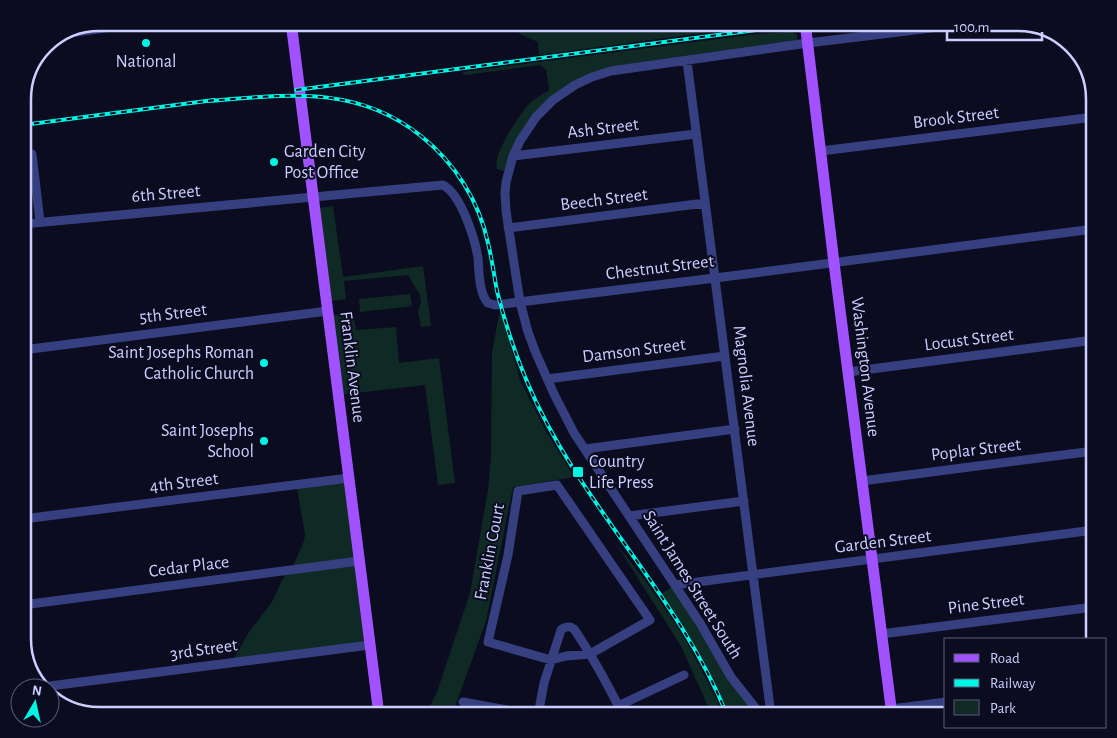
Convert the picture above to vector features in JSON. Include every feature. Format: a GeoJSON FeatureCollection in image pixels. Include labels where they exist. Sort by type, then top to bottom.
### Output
{"type":"FeatureCollection","features":[{"type":"Feature","properties":{"kind":"main road","name":"Franklin Avenue"},"geometry":{"type":"LineString","coordinates":[[292,31],[378,707]]}},
{"type":"Feature","properties":{"kind":"main road","name":"Washington Avenue"},"geometry":{"type":"LineString","coordinates":[[806,31],[890,707]]}},
{"type":"Feature","properties":{"kind":"street","name":"Saint James Street South"},"geometry":{"type":"LineString","coordinates":[[753,705],[731,677],[675,585],[584,448],[564,414],[547,379],[532,343],[520,302],[508,228],[505,193],[509,168],[520,141],[536,117],[555,98],[592,77],[611,71],[906,31]]}},
{"type":"Feature","properties":{"kind":"street","name":"Magnolia Avenue"},"geometry":{"type":"LineString","coordinates":[[688,61],[770,707]]}},
{"type":"Feature","properties":{"kind":"street","name":"Brook Street"},"geometry":{"type":"LineString","coordinates":[[821,151],[1086,119]]}},
{"type":"Feature","properties":{"kind":"street","name":"Ash Street"},"geometry":{"type":"LineString","coordinates":[[513,156],[696,134]]}},
{"type":"Feature","properties":{"kind":"street"},"geometry":{"type":"LineString","coordinates":[[32,154],[40,222]]}},
{"type":"Feature","properties":{"kind":"street","name":"Chestnut Street"},"geometry":{"type":"LineString","coordinates":[[313,197],[438,185],[445,186],[454,195],[465,215],[477,252],[482,292],[488,303],[493,304],[715,278],[1086,230]]}},
{"type":"Feature","properties":{"kind":"street","name":"6th Street"},"geometry":{"type":"LineString","coordinates":[[31,223],[313,197]]}},
{"type":"Feature","properties":{"kind":"street","name":"Beech Street"},"geometry":{"type":"LineString","coordinates":[[508,228],[705,203]]}},
{"type":"Feature","properties":{"kind":"street","name":"5th Street"},"geometry":{"type":"LineString","coordinates":[[31,349],[328,311]]}},
{"type":"Feature","properties":{"kind":"street","name":"Locust Street"},"geometry":{"type":"LineString","coordinates":[[848,372],[1086,341]]}},
{"type":"Feature","properties":{"kind":"street","name":"Damson Street"},"geometry":{"type":"LineString","coordinates":[[547,379],[725,356]]}},
{"type":"Feature","properties":{"kind":"street"},"geometry":{"type":"LineString","coordinates":[[584,448],[735,429]]}},
{"type":"Feature","properties":{"kind":"street","name":"Poplar Street"},"geometry":{"type":"LineString","coordinates":[[862,481],[1086,452]]}},
{"type":"Feature","properties":{"kind":"street","name":"4th Street"},"geometry":{"type":"LineString","coordinates":[[31,518],[349,478]]}},
{"type":"Feature","properties":{"kind":"street","name":"Franklin Court"},"geometry":{"type":"LineString","coordinates":[[551,660],[488,642],[508,555],[518,491],[557,485],[650,620],[590,654]]}},
{"type":"Feature","properties":{"kind":"street"},"geometry":{"type":"LineString","coordinates":[[629,516],[744,502]]}},
{"type":"Feature","properties":{"kind":"street","name":"Garden Street"},"geometry":{"type":"LineString","coordinates":[[675,585],[1086,531]]}},
{"type":"Feature","properties":{"kind":"street","name":"Cedar Place"},"geometry":{"type":"LineString","coordinates":[[31,604],[360,561]]}},
{"type":"Feature","properties":{"kind":"street","name":"Pine Street"},"geometry":{"type":"LineString","coordinates":[[881,634],[1086,608]]}},
{"type":"Feature","properties":{"kind":"street"},"geometry":{"type":"LineString","coordinates":[[540,707],[544,682],[561,630],[564,627],[574,629],[605,679],[618,706],[684,675]]}},
{"type":"Feature","properties":{"kind":"street","name":"3rd Street"},"geometry":{"type":"LineString","coordinates":[[60,685],[370,645]]}},
{"type":"Feature","properties":{"kind":"street"},"geometry":{"type":"LineString","coordinates":[[551,660],[566,656],[590,654]]}},
{"type":"Feature","properties":{"kind":"street"},"geometry":{"type":"LineString","coordinates":[[463,702],[488,707]]}},
{"type":"Feature","properties":{"kind":"street"},"geometry":{"type":"LineString","coordinates":[[753,705],[769,702]]}},
{"type":"Feature","properties":{"kind":"street"},"geometry":{"type":"LineString","coordinates":[[918,707],[944,702]]}},
{"type":"Feature","properties":{"kind":"green space"},"geometry":{"type":"Polygon","coordinates":[[[516,31],[718,31],[539,55],[538,42],[516,31]]]}},
{"type":"Feature","properties":{"kind":"green space"},"geometry":{"type":"Polygon","coordinates":[[[792,32],[797,35],[798,49],[611,71],[598,75],[541,111],[509,169],[504,171],[497,169],[498,154],[513,126],[529,104],[549,91],[546,70],[540,65],[465,75],[462,72],[757,34],[792,32]]]}},
{"type":"Feature","properties":{"kind":"green space"},"geometry":{"type":"Polygon","coordinates":[[[333,206],[343,277],[423,266],[431,326],[421,327],[418,312],[421,303],[420,295],[408,275],[344,281],[346,299],[326,302],[315,209],[333,206]]]}},
{"type":"Feature","properties":{"kind":"green space"},"geometry":{"type":"Polygon","coordinates":[[[410,294],[412,306],[360,312],[359,299],[410,294]]]}},
{"type":"Feature","properties":{"kind":"green space"},"geometry":{"type":"Polygon","coordinates":[[[500,309],[520,380],[544,428],[574,477],[513,487],[486,621],[455,707],[430,707],[437,692],[470,593],[488,490],[491,457],[492,353],[500,309]]]}},
{"type":"Feature","properties":{"kind":"green space"},"geometry":{"type":"Polygon","coordinates":[[[353,313],[356,330],[396,327],[399,363],[439,358],[455,483],[438,485],[425,385],[338,395],[328,316],[353,313]]]}},
{"type":"Feature","properties":{"kind":"green space"},"geometry":{"type":"Polygon","coordinates":[[[350,476],[372,645],[232,662],[249,632],[272,602],[282,580],[295,562],[304,541],[305,534],[296,483],[350,476]]]}},
{"type":"Feature","properties":{"kind":"green space"},"geometry":{"type":"Polygon","coordinates":[[[615,542],[647,583],[684,637],[720,707],[708,707],[681,646],[615,542]]]}},
{"type":"Feature","properties":{"kind":"green space"},"geometry":{"type":"Polygon","coordinates":[[[675,585],[756,707],[726,707],[699,652],[661,594],[675,585]]]}},
{"type":"Feature","properties":{"kind":"railway"},"geometry":{"type":"LineString","coordinates":[[296,90],[748,31]]}},
{"type":"Feature","properties":{"kind":"railway"},"geometry":{"type":"LineString","coordinates":[[208,101],[292,96],[345,100],[371,108],[396,119],[421,136],[445,158],[464,184],[479,212],[488,243],[503,315],[528,384],[549,428],[601,510],[683,630],[707,671],[723,707]]}},
{"type":"Feature","properties":{"kind":"railway"},"geometry":{"type":"LineString","coordinates":[[31,124],[214,100]]}},
{"type":"Feature","properties":{"kind":"place","name":"National"},"geometry":{"type":"Point","coordinates":[146,43]}},
{"type":"Feature","properties":{"kind":"place","name":"Garden City Post Office"},"geometry":{"type":"Point","coordinates":[274,162]}},
{"type":"Feature","properties":{"kind":"place","name":"Saint Josephs Roman Catholic Church"},"geometry":{"type":"Point","coordinates":[264,363]}},
{"type":"Feature","properties":{"kind":"place","name":"Saint Josephs School"},"geometry":{"type":"Point","coordinates":[264,441]}},
{"type":"Feature","properties":{"kind":"place","name":"Country Life Press"},"geometry":{"type":"Point","coordinates":[578,472]}}]}
